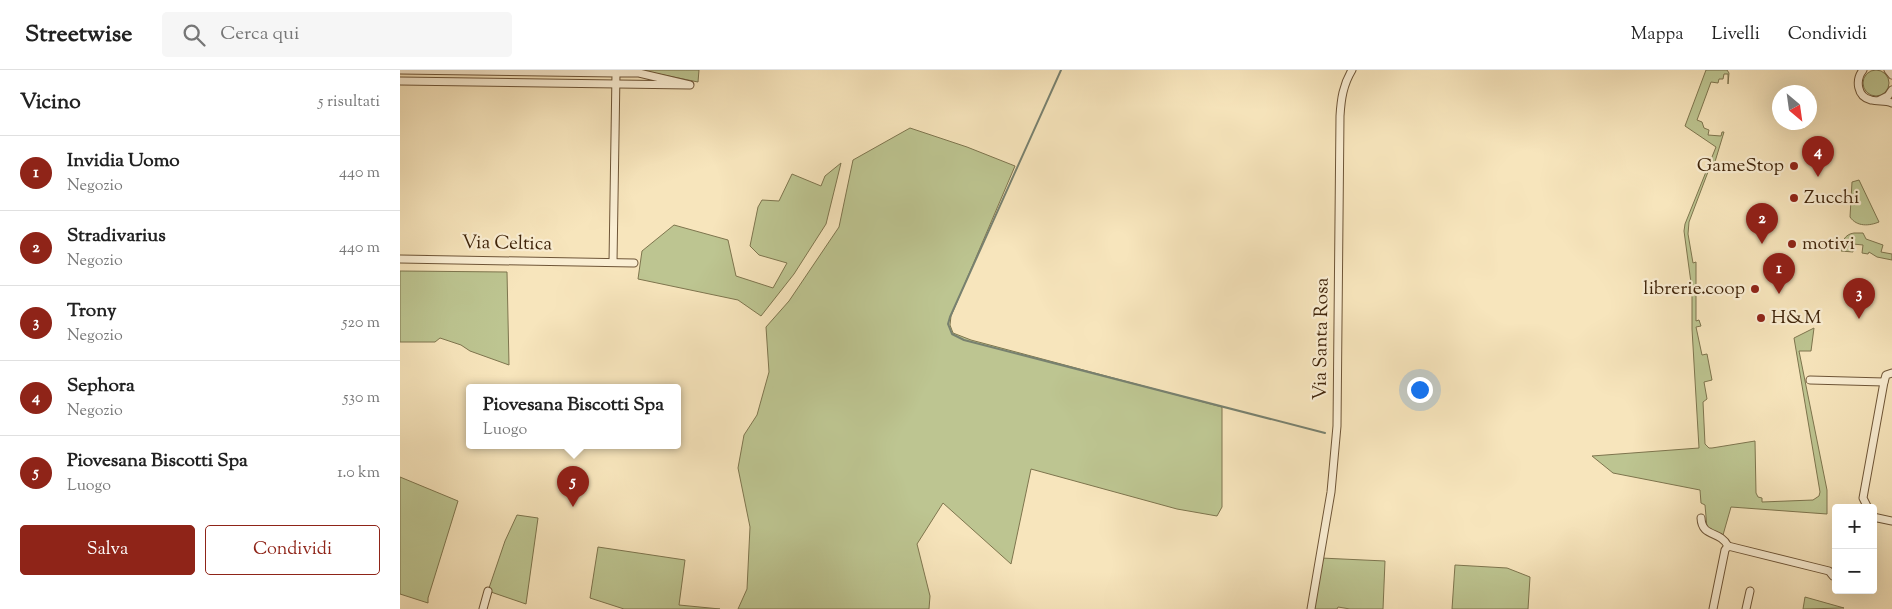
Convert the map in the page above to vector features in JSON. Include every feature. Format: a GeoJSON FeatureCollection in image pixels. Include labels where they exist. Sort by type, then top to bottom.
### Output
{"type":"FeatureCollection","features":[{"type":"Feature","properties":{"kind":"street"},"geometry":{"type":"LineString","coordinates":[[400,70],[639,73],[692,85],[400,81]]}},
{"type":"Feature","properties":{"kind":"street","name":"Via Santa Rosa"},"geometry":{"type":"LineString","coordinates":[[1311,609],[1331,492],[1337,426],[1340,116],[1346,78],[1352,70]]}},
{"type":"Feature","properties":{"kind":"street"},"geometry":{"type":"LineString","coordinates":[[1863,70],[1858,80],[1859,90],[1867,98],[1892,103]]}},
{"type":"Feature","properties":{"kind":"street"},"geometry":{"type":"LineString","coordinates":[[1888,70],[1892,75]]}},
{"type":"Feature","properties":{"kind":"street"},"geometry":{"type":"LineString","coordinates":[[491,71],[491,82]]}},
{"type":"Feature","properties":{"kind":"street"},"geometry":{"type":"LineString","coordinates":[[614,262],[616,73]]}},
{"type":"Feature","properties":{"kind":"street"},"geometry":{"type":"LineString","coordinates":[[1880,100],[1888,96],[1892,90]]}},
{"type":"Feature","properties":{"kind":"street","name":"Via Celtica"},"geometry":{"type":"LineString","coordinates":[[400,259],[634,263]]}},
{"type":"Feature","properties":{"kind":"street"},"geometry":{"type":"LineString","coordinates":[[1866,504],[1863,498],[1884,382],[1886,375],[1892,373]]}},
{"type":"Feature","properties":{"kind":"street"},"geometry":{"type":"LineString","coordinates":[[1810,380],[1884,382]]}},
{"type":"Feature","properties":{"kind":"street"},"geometry":{"type":"LineString","coordinates":[[1701,518],[1705,530],[1722,537],[1728,546],[1829,572],[1832,574]]}},
{"type":"Feature","properties":{"kind":"street"},"geometry":{"type":"LineString","coordinates":[[1877,518],[1892,521]]}},
{"type":"Feature","properties":{"kind":"street"},"geometry":{"type":"LineString","coordinates":[[1712,609],[1725,550],[1728,546]]}},
{"type":"Feature","properties":{"kind":"street"},"geometry":{"type":"LineString","coordinates":[[483,609],[488,591]]}},
{"type":"Feature","properties":{"kind":"street"},"geometry":{"type":"LineString","coordinates":[[1746,609],[1750,591]]}},
{"type":"Feature","properties":{"kind":"green space"},"geometry":{"type":"Polygon","coordinates":[[[616,70],[699,70],[698,82],[644,71],[616,70]]]}},
{"type":"Feature","properties":{"kind":"green space"},"geometry":{"type":"Polygon","coordinates":[[[1706,70],[1727,70],[1729,73],[1728,84],[1728,74],[1724,74],[1723,79],[1719,79],[1718,83],[1711,82],[1697,120],[1702,122],[1704,128],[1709,130],[1708,135],[1721,136],[1722,132],[1724,132],[1714,165],[1711,164],[1689,222],[1688,234],[1693,263],[1696,262],[1696,321],[1699,320],[1701,326],[1696,327],[1702,355],[1707,354],[1712,380],[1704,382],[1707,399],[1703,402],[1705,444],[1712,448],[1755,441],[1756,493],[1758,497],[1762,498],[1762,502],[1813,500],[1819,496],[1820,492],[1794,338],[1814,328],[1811,351],[1799,351],[1827,490],[1827,514],[1731,507],[1723,535],[1707,528],[1705,505],[1701,503],[1700,490],[1613,473],[1592,456],[1699,448],[1692,329],[1692,290],[1684,231],[1685,224],[1716,147],[1685,126],[1706,70]]]}},
{"type":"Feature","properties":{"kind":"green space"},"geometry":{"type":"Polygon","coordinates":[[[1876,70],[1885,74],[1889,83],[1885,92],[1876,96],[1867,92],[1863,83],[1867,74],[1876,70]]]}},
{"type":"Feature","properties":{"kind":"green space"},"geometry":{"type":"Polygon","coordinates":[[[910,128],[967,147],[1015,166],[951,316],[950,325],[953,333],[971,340],[1222,407],[1222,507],[1217,516],[1177,509],[1031,469],[1011,564],[943,503],[917,544],[930,596],[929,609],[738,609],[747,589],[750,527],[738,468],[744,435],[757,415],[769,372],[766,327],[789,301],[839,227],[853,160],[910,128]]]}},
{"type":"Feature","properties":{"kind":"green space"},"geometry":{"type":"Polygon","coordinates":[[[841,163],[826,224],[794,274],[761,316],[738,300],[638,279],[642,251],[674,225],[728,240],[736,276],[773,288],[787,263],[759,255],[750,246],[758,207],[762,200],[779,201],[792,174],[821,186],[825,176],[841,163]]]}},
{"type":"Feature","properties":{"kind":"green space"},"geometry":{"type":"Polygon","coordinates":[[[1859,180],[1879,222],[1863,225],[1856,223],[1850,217],[1852,182],[1859,180]]]}},
{"type":"Feature","properties":{"kind":"green space"},"geometry":{"type":"Polygon","coordinates":[[[1854,233],[1863,233],[1866,239],[1883,245],[1881,252],[1892,254],[1892,260],[1877,257],[1869,252],[1868,254],[1862,253],[1863,245],[1853,244],[1853,252],[1841,251],[1844,239],[1854,233]]]}},
{"type":"Feature","properties":{"kind":"green space"},"geometry":{"type":"Polygon","coordinates":[[[400,271],[507,272],[509,365],[440,338],[435,342],[400,342],[400,271]]]}},
{"type":"Feature","properties":{"kind":"green space"},"geometry":{"type":"Polygon","coordinates":[[[400,477],[458,501],[428,603],[400,594],[400,477]]]}},
{"type":"Feature","properties":{"kind":"green space"},"geometry":{"type":"Polygon","coordinates":[[[517,515],[538,518],[526,604],[488,591],[505,541],[517,515]]]}},
{"type":"Feature","properties":{"kind":"green space"},"geometry":{"type":"Polygon","coordinates":[[[598,547],[685,560],[679,605],[720,609],[624,609],[590,598],[598,547]]]}},
{"type":"Feature","properties":{"kind":"green space"},"geometry":{"type":"Polygon","coordinates":[[[1321,558],[1385,561],[1383,609],[1338,607],[1337,609],[1311,609],[1321,558]]]}},
{"type":"Feature","properties":{"kind":"green space"},"geometry":{"type":"Polygon","coordinates":[[[1455,565],[1507,568],[1530,577],[1528,609],[1452,609],[1455,565]]]}},
{"type":"Feature","properties":{"kind":"green space"},"geometry":{"type":"Polygon","coordinates":[[[1805,597],[1844,608],[1803,609],[1805,597]]]}},
{"type":"Feature","properties":{"kind":"waterway"},"geometry":{"type":"LineString","coordinates":[[1061,70],[950,317],[948,324],[952,334],[964,340],[1325,433]]}},
{"type":"Feature","properties":{"kind":"place","name":"GameStop"},"geometry":{"type":"Point","coordinates":[1794,166]}},
{"type":"Feature","properties":{"kind":"place","name":"Sephora"},"geometry":{"type":"Point","coordinates":[1818,177]}},
{"type":"Feature","properties":{"kind":"place","name":"Zucchi"},"geometry":{"type":"Point","coordinates":[1794,198]}},
{"type":"Feature","properties":{"kind":"place","name":"Stradivarius"},"geometry":{"type":"Point","coordinates":[1762,244]}},
{"type":"Feature","properties":{"kind":"place","name":"motivi"},"geometry":{"type":"Point","coordinates":[1792,244]}},
{"type":"Feature","properties":{"kind":"place","name":"librerie.coop"},"geometry":{"type":"Point","coordinates":[1755,289]}},
{"type":"Feature","properties":{"kind":"place","name":"Invidia Uomo"},"geometry":{"type":"Point","coordinates":[1779,294]}},
{"type":"Feature","properties":{"kind":"place","name":"H&M"},"geometry":{"type":"Point","coordinates":[1761,318]}},
{"type":"Feature","properties":{"kind":"place","name":"Trony"},"geometry":{"type":"Point","coordinates":[1859,319]}},
{"type":"Feature","properties":{"kind":"place","name":"Piovesana Biscotti Spa"},"geometry":{"type":"Point","coordinates":[573,507]}}]}
